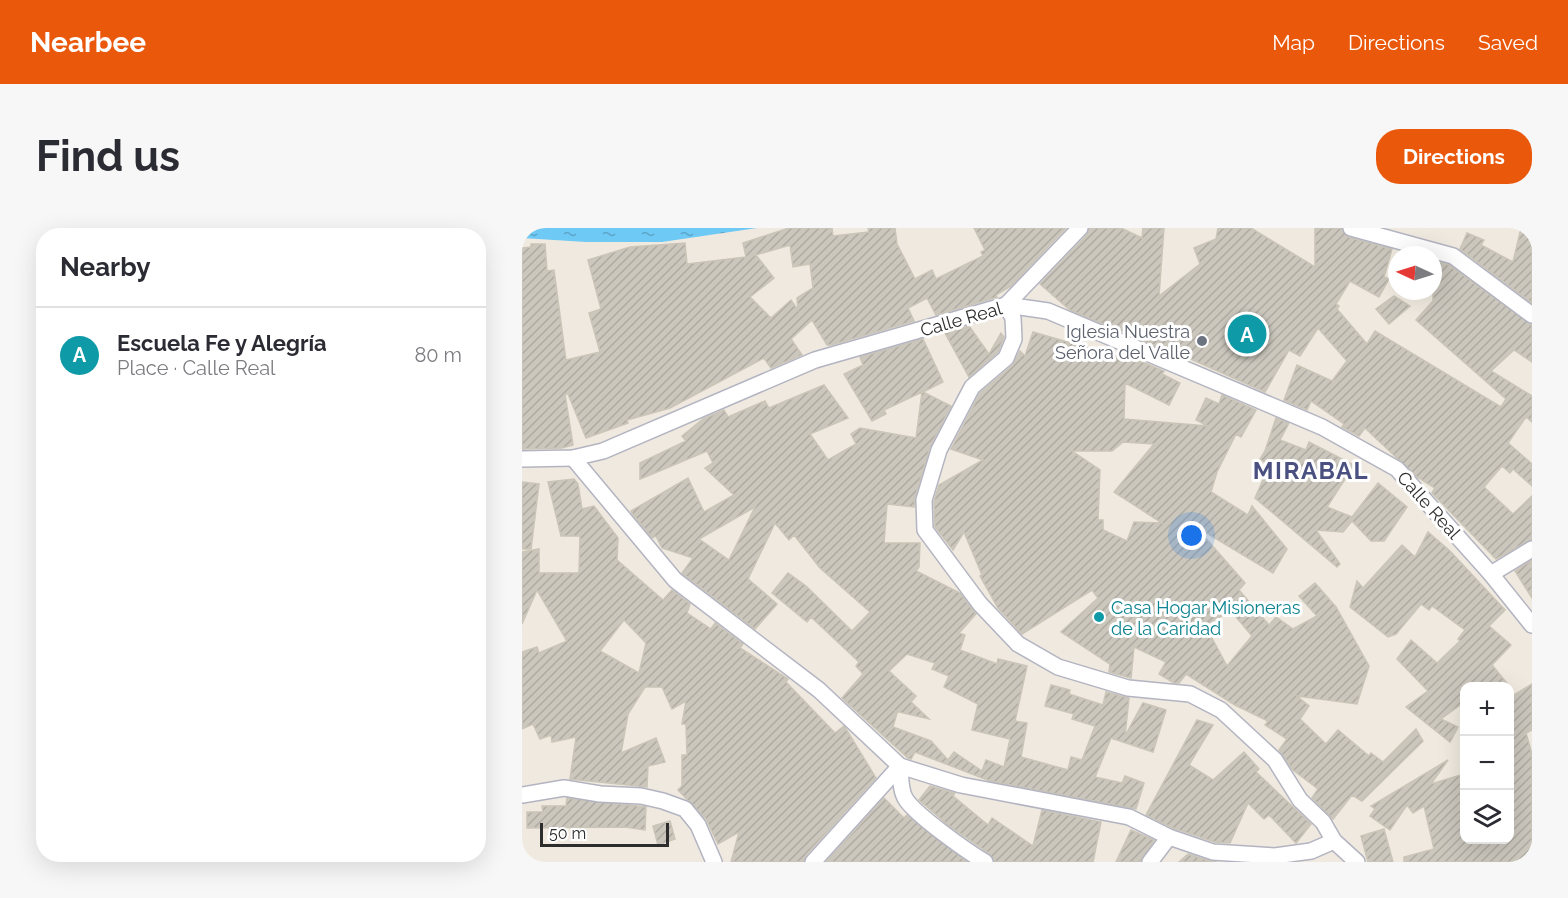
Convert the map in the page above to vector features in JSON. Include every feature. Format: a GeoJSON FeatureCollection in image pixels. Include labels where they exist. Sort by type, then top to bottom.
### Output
{"type":"FeatureCollection","features":[{"type":"Feature","properties":{"kind":"street"},"geometry":{"type":"LineString","coordinates":[[1080,228],[1006,305],[1013,318],[1014,339],[1006,358],[972,387],[939,450],[924,500],[925,530],[980,604],[1018,644],[1058,667],[1128,688],[1190,693],[1221,710],[1275,760],[1299,800],[1323,822],[1334,841],[1357,862]]}},
{"type":"Feature","properties":{"kind":"street"},"geometry":{"type":"LineString","coordinates":[[1351,228],[1453,256],[1532,315]]}},
{"type":"Feature","properties":{"kind":"street","name":"Calle Real"},"geometry":{"type":"LineString","coordinates":[[522,459],[573,458],[603,451],[815,360],[1006,305],[1048,310],[1322,427],[1397,469],[1491,574],[1532,625]]}},
{"type":"Feature","properties":{"kind":"street"},"geometry":{"type":"LineString","coordinates":[[573,458],[675,580],[819,690],[900,766],[961,785],[1129,817],[1169,837],[1213,852],[1275,856],[1311,851],[1334,841]]}},
{"type":"Feature","properties":{"kind":"street"},"geometry":{"type":"LineString","coordinates":[[1491,574],[1532,549]]}},
{"type":"Feature","properties":{"kind":"street"},"geometry":{"type":"LineString","coordinates":[[813,862],[900,766]]}},
{"type":"Feature","properties":{"kind":"street"},"geometry":{"type":"LineString","coordinates":[[900,766],[901,783],[906,800],[948,837],[985,862]]}},
{"type":"Feature","properties":{"kind":"street"},"geometry":{"type":"LineString","coordinates":[[522,795],[564,788],[600,795],[641,796],[663,801],[685,809],[698,825],[714,862]]}},
{"type":"Feature","properties":{"kind":"street"},"geometry":{"type":"LineString","coordinates":[[1150,862],[1169,837]]}},
{"type":"Feature","properties":{"kind":"water"},"geometry":{"type":"Polygon","coordinates":[[[522,228],[757,228],[662,242],[586,242],[522,238],[522,228]]]}},
{"type":"Feature","properties":{"kind":"building"},"geometry":{"type":"Polygon","coordinates":[[[789,228],[832,228],[833,236],[869,232],[868,228],[895,228],[897,244],[915,279],[932,270],[936,279],[983,256],[981,252],[985,250],[974,228],[1066,228],[1011,286],[996,295],[997,297],[936,315],[927,298],[908,308],[914,321],[831,345],[827,345],[812,320],[791,339],[802,355],[771,368],[764,358],[670,408],[627,420],[628,423],[586,438],[568,394],[565,394],[573,445],[562,448],[522,449],[522,248],[531,247],[531,244],[545,244],[547,271],[554,270],[566,360],[600,352],[589,313],[601,309],[588,260],[630,247],[685,243],[687,264],[746,257],[743,243],[789,228]],[[790,245],[752,256],[756,255],[774,278],[750,297],[771,318],[791,300],[798,310],[797,298],[813,288],[810,264],[793,267],[790,245]]]}},
{"type":"Feature","properties":{"kind":"building"},"geometry":{"type":"Polygon","coordinates":[[[1089,228],[1121,228],[1142,238],[1143,228],[1164,228],[1159,296],[1200,264],[1194,248],[1216,239],[1218,228],[1251,228],[1315,267],[1315,228],[1342,228],[1348,237],[1388,248],[1388,263],[1384,277],[1388,281],[1379,297],[1350,281],[1336,304],[1339,306],[1337,309],[1367,344],[1375,331],[1501,407],[1506,399],[1416,320],[1433,300],[1442,300],[1442,263],[1449,265],[1532,325],[1532,362],[1514,350],[1491,371],[1532,396],[1532,422],[1526,417],[1508,443],[1532,464],[1532,486],[1513,469],[1510,473],[1502,466],[1484,487],[1513,514],[1532,496],[1532,539],[1496,559],[1432,493],[1435,488],[1417,477],[1365,428],[1359,436],[1342,427],[1344,424],[1311,401],[1307,410],[1284,400],[1297,365],[1332,381],[1347,361],[1318,328],[1300,356],[1289,350],[1265,392],[1175,352],[1174,354],[1070,310],[1040,284],[1087,235],[1089,228]]]}},
{"type":"Feature","properties":{"kind":"building"},"geometry":{"type":"Polygon","coordinates":[[[1521,228],[1532,228],[1532,303],[1460,249],[1467,233],[1484,240],[1481,245],[1513,262],[1521,228]]]}},
{"type":"Feature","properties":{"kind":"building"},"geometry":{"type":"Polygon","coordinates":[[[1388,300],[1400,300],[1410,306],[1389,324],[1376,309],[1388,300]]]}},
{"type":"Feature","properties":{"kind":"building"},"geometry":{"type":"Polygon","coordinates":[[[969,326],[989,354],[1001,333],[1004,337],[998,352],[969,377],[945,333],[969,326]]]}},
{"type":"Feature","properties":{"kind":"building"},"geometry":{"type":"Polygon","coordinates":[[[1033,332],[1140,363],[1133,358],[1164,371],[1162,374],[1180,383],[1169,405],[1125,383],[1124,419],[1208,426],[1196,420],[1206,398],[1219,404],[1222,395],[1256,410],[1241,437],[1236,434],[1217,472],[1211,492],[1248,515],[1252,506],[1287,549],[1273,573],[1195,526],[1245,583],[1239,590],[1269,625],[1276,617],[1293,629],[1317,616],[1299,596],[1315,583],[1336,607],[1369,666],[1357,704],[1297,696],[1309,706],[1300,719],[1326,744],[1338,730],[1369,756],[1371,753],[1383,762],[1416,729],[1423,741],[1362,801],[1352,795],[1333,819],[1312,798],[1318,789],[1293,770],[1279,750],[1287,739],[1265,725],[1268,721],[1235,705],[1186,674],[1179,683],[1174,683],[1159,674],[1166,662],[1134,647],[1131,678],[1109,672],[1110,664],[1061,632],[1098,598],[1092,590],[1022,634],[998,608],[980,576],[982,575],[964,532],[953,550],[935,527],[934,501],[939,485],[983,460],[951,449],[980,393],[1013,365],[1020,351],[1025,356],[1033,332]],[[1123,442],[1112,451],[1072,451],[1100,470],[1098,520],[1103,520],[1103,530],[1127,541],[1134,522],[1162,523],[1114,492],[1154,444],[1123,442]],[[1231,611],[1205,625],[1227,666],[1252,636],[1231,611]]]}},
{"type":"Feature","properties":{"kind":"building"},"geometry":{"type":"Polygon","coordinates":[[[923,339],[943,382],[923,392],[951,406],[930,447],[914,507],[887,504],[884,543],[920,543],[919,567],[916,571],[960,593],[976,614],[959,633],[965,635],[960,650],[997,664],[998,659],[1027,666],[1015,721],[1027,723],[1021,757],[1068,770],[1071,757],[1082,760],[1095,726],[1072,719],[1074,714],[1045,706],[1051,685],[1070,690],[1069,694],[1103,705],[1106,692],[1129,698],[1125,736],[1143,703],[1166,710],[1153,752],[1111,738],[1095,777],[1122,783],[1125,776],[1144,783],[1136,809],[990,781],[915,752],[911,759],[908,758],[842,698],[863,674],[856,666],[859,662],[811,617],[807,622],[772,593],[788,573],[806,586],[852,631],[870,612],[820,568],[794,535],[789,540],[775,523],[748,579],[777,604],[755,629],[682,573],[693,558],[662,548],[656,536],[652,538],[632,513],[631,511],[688,478],[704,512],[734,495],[705,468],[713,463],[707,451],[640,479],[640,463],[686,441],[682,436],[703,419],[724,410],[728,417],[765,401],[769,408],[824,385],[848,418],[810,434],[828,460],[856,444],[851,434],[860,428],[916,438],[922,392],[884,410],[886,414],[872,421],[844,374],[863,365],[860,357],[923,339]],[[755,507],[699,539],[729,560],[755,507]],[[907,654],[889,671],[916,696],[911,702],[929,719],[895,711],[897,713],[893,727],[931,741],[948,760],[954,752],[982,771],[986,760],[1004,767],[1010,739],[972,730],[978,704],[944,687],[949,676],[932,669],[935,663],[907,654]]]}},
{"type":"Feature","properties":{"kind":"building"},"geometry":{"type":"Polygon","coordinates":[[[1276,418],[1289,423],[1280,440],[1306,450],[1309,442],[1354,465],[1327,507],[1352,517],[1378,483],[1407,507],[1384,541],[1371,541],[1352,521],[1343,532],[1316,530],[1340,564],[1337,567],[1255,498],[1269,466],[1260,459],[1276,418]]]}},
{"type":"Feature","properties":{"kind":"building"},"geometry":{"type":"Polygon","coordinates":[[[574,479],[578,484],[582,509],[594,506],[618,538],[617,560],[663,600],[672,590],[690,604],[687,613],[711,629],[715,623],[743,644],[740,648],[788,679],[786,682],[835,733],[844,726],[876,778],[806,855],[803,862],[731,862],[739,832],[718,844],[706,819],[678,790],[682,786],[682,755],[687,755],[686,724],[682,724],[686,701],[672,709],[662,687],[645,687],[628,714],[621,753],[656,738],[665,762],[648,766],[647,787],[570,779],[576,737],[552,742],[551,735],[540,739],[533,724],[522,729],[522,652],[537,647],[539,653],[567,641],[537,590],[522,624],[522,552],[539,549],[539,573],[579,573],[580,536],[561,536],[548,482],[574,479]],[[624,620],[600,651],[639,673],[646,643],[624,620]]]}},
{"type":"Feature","properties":{"kind":"building"},"geometry":{"type":"Polygon","coordinates":[[[522,482],[539,484],[531,549],[522,549],[522,482]]]}},
{"type":"Feature","properties":{"kind":"building"},"geometry":{"type":"Polygon","coordinates":[[[1428,532],[1450,551],[1505,610],[1489,626],[1511,645],[1492,665],[1506,682],[1460,682],[1460,705],[1441,719],[1458,727],[1450,742],[1406,707],[1428,691],[1397,659],[1411,640],[1437,663],[1460,641],[1458,639],[1465,630],[1432,606],[1429,610],[1421,604],[1396,634],[1388,637],[1350,607],[1357,581],[1363,588],[1402,545],[1415,557],[1428,532]]]}},
{"type":"Feature","properties":{"kind":"building"},"geometry":{"type":"Polygon","coordinates":[[[1532,560],[1532,598],[1515,571],[1532,560]]]}},
{"type":"Feature","properties":{"kind":"building"},"geometry":{"type":"Polygon","coordinates":[[[1532,684],[1532,730],[1526,733],[1532,754],[1532,862],[1404,862],[1404,857],[1434,849],[1424,806],[1413,813],[1407,805],[1390,830],[1370,816],[1375,809],[1371,806],[1448,760],[1431,784],[1460,775],[1460,844],[1514,844],[1514,695],[1532,684]]]}},
{"type":"Feature","properties":{"kind":"building"},"geometry":{"type":"Polygon","coordinates":[[[1197,720],[1213,725],[1189,765],[1213,780],[1244,752],[1259,769],[1256,772],[1311,824],[1296,843],[1269,815],[1264,819],[1248,803],[1230,843],[1215,842],[1173,828],[1146,815],[1197,720]]]}},
{"type":"Feature","properties":{"kind":"building"},"geometry":{"type":"Polygon","coordinates":[[[930,786],[955,793],[953,796],[988,825],[992,818],[1033,846],[1042,810],[1101,822],[1093,862],[995,862],[990,854],[948,825],[919,800],[930,786]]]}},
{"type":"Feature","properties":{"kind":"building"},"geometry":{"type":"Polygon","coordinates":[[[567,798],[646,807],[645,830],[625,827],[527,828],[527,812],[543,812],[542,806],[566,806],[567,798]]]}},
{"type":"Feature","properties":{"kind":"building"},"geometry":{"type":"Polygon","coordinates":[[[884,798],[904,818],[907,815],[967,862],[826,862],[884,798]]]}},
{"type":"Feature","properties":{"kind":"building"},"geometry":{"type":"Polygon","coordinates":[[[670,821],[675,839],[658,845],[653,826],[670,821]]]}},
{"type":"Feature","properties":{"kind":"building"},"geometry":{"type":"Polygon","coordinates":[[[1384,829],[1393,862],[1368,862],[1361,836],[1384,829]]]}},
{"type":"Feature","properties":{"kind":"building"},"geometry":{"type":"Polygon","coordinates":[[[1131,830],[1154,840],[1140,862],[1116,862],[1131,830]]]}},
{"type":"Feature","properties":{"kind":"building"},"geometry":{"type":"Polygon","coordinates":[[[1188,854],[1210,861],[1217,862],[1179,862],[1188,854]]]}},
{"type":"Feature","properties":{"kind":"place","name":"Escuela Fe y Alegría"},"geometry":{"type":"Point","coordinates":[1247,334]}},
{"type":"Feature","properties":{"kind":"place","name":"Iglesia Nuestra Señora del Valle"},"geometry":{"type":"Point","coordinates":[1202,341]}},
{"type":"Feature","properties":{"kind":"place","name":"Casa Hogar Misioneras de la Caridad"},"geometry":{"type":"Point","coordinates":[1099,617]}},
{"type":"Feature","properties":{"kind":"district","name":"MIRABAL"},"geometry":{"type":"Point","coordinates":[1311,470]}}]}
